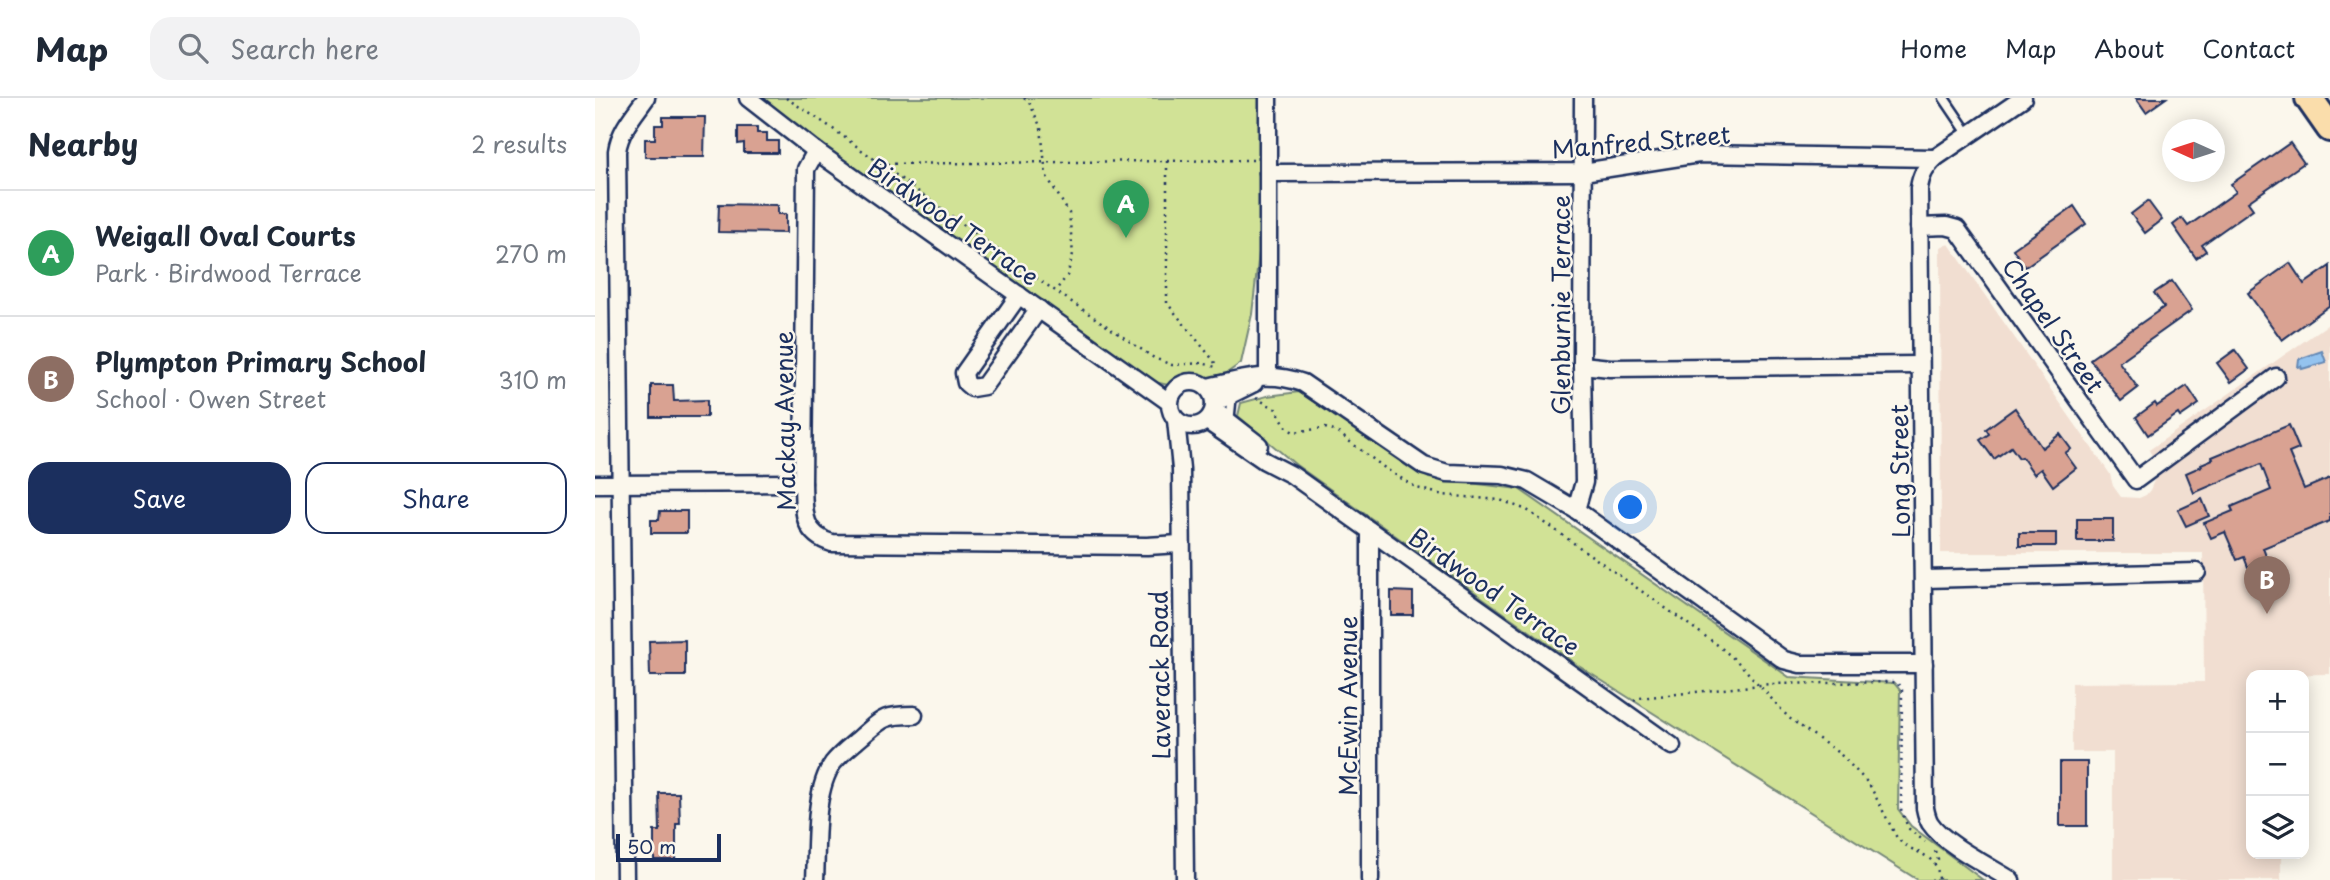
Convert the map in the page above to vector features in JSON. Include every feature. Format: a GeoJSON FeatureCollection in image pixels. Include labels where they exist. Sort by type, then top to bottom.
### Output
{"type":"FeatureCollection","features":[{"type":"Feature","properties":{"kind":"highway"},"geometry":{"type":"LineString","coordinates":[[2309,98],[2330,128]]}},
{"type":"Feature","properties":{"kind":"street"},"geometry":{"type":"LineString","coordinates":[[625,880],[619,484],[618,151],[622,133],[646,98]]}},
{"type":"Feature","properties":{"kind":"street","name":"Birdwood Terrace"},"geometry":{"type":"LineString","coordinates":[[748,98],[817,151],[1169,402]]}},
{"type":"Feature","properties":{"kind":"street"},"geometry":{"type":"LineString","coordinates":[[1268,98],[1268,376]]}},
{"type":"Feature","properties":{"kind":"street","name":"Glenburnie Terrace"},"geometry":{"type":"LineString","coordinates":[[1576,510],[1584,482],[1581,365],[1583,98]]}},
{"type":"Feature","properties":{"kind":"street"},"geometry":{"type":"LineString","coordinates":[[1935,158],[2023,98]]}},
{"type":"Feature","properties":{"kind":"street","name":"Mackay Avenue"},"geometry":{"type":"LineString","coordinates":[[817,151],[806,169],[803,483],[804,515],[812,532],[832,543],[1180,544]]}},
{"type":"Feature","properties":{"kind":"street","name":"Manfred Street"},"geometry":{"type":"LineString","coordinates":[[1268,173],[1583,172],[1699,154],[1935,158]]}},
{"type":"Feature","properties":{"kind":"street","name":"Long Street"},"geometry":{"type":"LineString","coordinates":[[1935,158],[1926,166],[1921,176],[1919,227],[1925,808],[1928,820],[1935,830],[2011,880]]}},
{"type":"Feature","properties":{"kind":"street","name":"Chapel Street"},"geometry":{"type":"LineString","coordinates":[[1919,227],[1946,226],[1957,229],[2136,480],[2276,377]]}},
{"type":"Feature","properties":{"kind":"street"},"geometry":{"type":"LineString","coordinates":[[1019,295],[964,373],[966,383],[972,388],[984,386],[1039,309]]}},
{"type":"Feature","properties":{"kind":"street"},"geometry":{"type":"LineString","coordinates":[[1581,365],[1610,368],[1920,365]]}},
{"type":"Feature","properties":{"kind":"street"},"geometry":{"type":"LineString","coordinates":[[1268,376],[1232,394],[1212,412],[1183,424],[1171,414],[1169,402],[1177,387],[1186,383],[1194,382],[1207,387],[1242,379],[1268,376],[1284,376],[1303,383],[1424,466],[1447,473],[1502,475],[1527,481],[1576,510],[1784,660],[1800,664],[1924,664]]}},
{"type":"Feature","properties":{"kind":"street","name":"Birdwood Terrace"},"geometry":{"type":"LineString","coordinates":[[1136,378],[1177,387]]}},
{"type":"Feature","properties":{"kind":"street"},"geometry":{"type":"LineString","coordinates":[[1207,387],[1212,395],[1212,412]]}},
{"type":"Feature","properties":{"kind":"street","name":"Birdwood Terrace"},"geometry":{"type":"LineString","coordinates":[[1212,412],[1272,454],[1292,475]]}},
{"type":"Feature","properties":{"kind":"street","name":"Birdwood Terrace"},"geometry":{"type":"LineString","coordinates":[[1212,412],[1265,461],[1292,475],[1672,746]]}},
{"type":"Feature","properties":{"kind":"street","name":"Laverack Road"},"geometry":{"type":"LineString","coordinates":[[1183,424],[1180,544],[1185,880]]}},
{"type":"Feature","properties":{"kind":"street"},"geometry":{"type":"LineString","coordinates":[[595,484],[803,483]]}},
{"type":"Feature","properties":{"kind":"street","name":"McEwin Avenue"},"geometry":{"type":"LineString","coordinates":[[1370,531],[1370,880]]}},
{"type":"Feature","properties":{"kind":"street"},"geometry":{"type":"LineString","coordinates":[[1924,579],[2197,572]]}},
{"type":"Feature","properties":{"kind":"street"},"geometry":{"type":"LineString","coordinates":[[815,880],[819,799],[828,771],[839,756],[882,719],[894,715],[914,715]]}},
{"type":"Feature","properties":{"kind":"street","name":"Long Street"},"geometry":{"type":"LineString","coordinates":[[1985,865],[2001,880]]}},
{"type":"Feature","properties":{"kind":"lane"},"geometry":{"type":"LineString","coordinates":[[1944,98],[1969,135]]}},
{"type":"Feature","properties":{"kind":"lane"},"geometry":{"type":"LineString","coordinates":[[1229,422],[1232,394]]}},
{"type":"Feature","properties":{"kind":"path"},"geometry":{"type":"LineString","coordinates":[[786,98],[1153,358],[1172,365],[1202,363],[1222,372]]}},
{"type":"Feature","properties":{"kind":"path"},"geometry":{"type":"LineString","coordinates":[[1024,98],[1030,104],[1041,128],[1046,175],[1069,213],[1073,254],[1067,276],[1056,290]]}},
{"type":"Feature","properties":{"kind":"path"},"geometry":{"type":"LineString","coordinates":[[878,164],[1254,160]]}},
{"type":"Feature","properties":{"kind":"path"},"geometry":{"type":"LineString","coordinates":[[1167,161],[1167,303],[1216,367]]}},
{"type":"Feature","properties":{"kind":"path"},"geometry":{"type":"LineString","coordinates":[[1252,396],[1276,409],[1293,432],[1325,428],[1337,432],[1386,469],[1417,488],[1443,495],[1500,500],[1527,510],[1719,646],[1740,664],[1789,718],[1840,754],[1869,784],[1884,816],[1902,844],[1936,864]]}},
{"type":"Feature","properties":{"kind":"path"},"geometry":{"type":"LineString","coordinates":[[1623,709],[1639,698],[1759,685],[1898,684],[1902,690],[1901,810],[1908,828],[1937,852],[1939,880]]}},
{"type":"Feature","properties":{"kind":"shaded area"},"geometry":{"type":"Polygon","coordinates":[[[1949,244],[2110,474],[2113,486],[2121,497],[2139,498],[2150,490],[2159,469],[2149,450],[2330,323],[2330,674],[2309,674],[2309,670],[2246,670],[2246,859],[2281,859],[2281,880],[2113,880],[2113,752],[2072,752],[2072,683],[2204,682],[2203,553],[1941,553],[1940,247],[1949,244]]]}},
{"type":"Feature","properties":{"kind":"green space"},"geometry":{"type":"Polygon","coordinates":[[[747,98],[1268,98],[1268,173],[1252,314],[1241,363],[1207,387],[1192,383],[1177,387],[1137,378],[747,98]]]}},
{"type":"Feature","properties":{"kind":"green space"},"geometry":{"type":"Polygon","coordinates":[[[1299,392],[1429,478],[1519,489],[1789,677],[1894,683],[1900,690],[1898,809],[1911,826],[1983,880],[1918,880],[1577,665],[1296,465],[1238,416],[1241,403],[1299,392]]]}},
{"type":"Feature","properties":{"kind":"water"},"geometry":{"type":"Polygon","coordinates":[[[2322,351],[2326,362],[2302,369],[2301,366],[2298,367],[2299,359],[2322,351]]]}},
{"type":"Feature","properties":{"kind":"building"},"geometry":{"type":"Polygon","coordinates":[[[2136,98],[2166,98],[2146,112],[2136,98]]]}},
{"type":"Feature","properties":{"kind":"building"},"geometry":{"type":"Polygon","coordinates":[[[663,117],[705,117],[704,157],[645,157],[645,139],[655,139],[655,125],[663,125],[663,117]]]}},
{"type":"Feature","properties":{"kind":"building"},"geometry":{"type":"Polygon","coordinates":[[[738,127],[757,127],[757,133],[767,133],[767,141],[778,141],[778,153],[744,153],[744,143],[738,144],[738,127]]]}},
{"type":"Feature","properties":{"kind":"building"},"geometry":{"type":"Polygon","coordinates":[[[2290,143],[2304,163],[2248,202],[2253,209],[2202,245],[2206,251],[2196,258],[2173,225],[2182,218],[2188,226],[2236,192],[2231,184],[2290,143]]]}},
{"type":"Feature","properties":{"kind":"building"},"geometry":{"type":"Polygon","coordinates":[[[2148,201],[2162,220],[2145,233],[2131,214],[2148,201]]]}},
{"type":"Feature","properties":{"kind":"building"},"geometry":{"type":"Polygon","coordinates":[[[719,204],[778,205],[778,214],[786,214],[786,233],[718,232],[719,204]]]}},
{"type":"Feature","properties":{"kind":"building"},"geometry":{"type":"Polygon","coordinates":[[[2074,206],[2086,224],[2025,267],[2013,249],[2074,206]]]}},
{"type":"Feature","properties":{"kind":"building"},"geometry":{"type":"Polygon","coordinates":[[[2290,263],[2304,284],[2330,266],[2330,305],[2282,340],[2248,293],[2290,263]]]}},
{"type":"Feature","properties":{"kind":"building"},"geometry":{"type":"Polygon","coordinates":[[[2172,281],[2192,310],[2119,362],[2138,388],[2121,401],[2090,359],[2164,307],[2154,293],[2172,281]]]}},
{"type":"Feature","properties":{"kind":"building"},"geometry":{"type":"Polygon","coordinates":[[[2235,350],[2249,369],[2231,382],[2217,363],[2235,350]]]}},
{"type":"Feature","properties":{"kind":"building"},"geometry":{"type":"Polygon","coordinates":[[[651,385],[673,385],[674,401],[707,400],[707,417],[651,417],[651,385]]]}},
{"type":"Feature","properties":{"kind":"building"},"geometry":{"type":"Polygon","coordinates":[[[2187,386],[2199,404],[2180,417],[2178,414],[2148,435],[2136,417],[2187,386]]]}},
{"type":"Feature","properties":{"kind":"building"},"geometry":{"type":"Polygon","coordinates":[[[2015,408],[2042,448],[2060,434],[2071,449],[2065,453],[2076,468],[2053,486],[2041,469],[2034,474],[2011,447],[1994,459],[1980,440],[1989,434],[1986,429],[2015,408]]]}},
{"type":"Feature","properties":{"kind":"building"},"geometry":{"type":"Polygon","coordinates":[[[2289,425],[2299,449],[2289,453],[2304,489],[2330,478],[2330,521],[2263,548],[2267,559],[2248,567],[2244,557],[2237,560],[2225,532],[2211,538],[2204,523],[2233,511],[2231,507],[2271,490],[2261,464],[2194,493],[2186,473],[2202,466],[2201,464],[2213,459],[2212,457],[2289,425]]]}},
{"type":"Feature","properties":{"kind":"building"},"geometry":{"type":"Polygon","coordinates":[[[2202,499],[2209,516],[2186,526],[2178,510],[2202,499]]]}},
{"type":"Feature","properties":{"kind":"building"},"geometry":{"type":"Polygon","coordinates":[[[660,511],[687,511],[687,533],[651,533],[651,520],[659,520],[660,511]]]}},
{"type":"Feature","properties":{"kind":"building"},"geometry":{"type":"Polygon","coordinates":[[[2077,519],[2113,519],[2113,541],[2077,541],[2077,519]]]}},
{"type":"Feature","properties":{"kind":"building"},"geometry":{"type":"Polygon","coordinates":[[[2019,533],[2056,533],[2056,546],[2019,546],[2019,533]]]}},
{"type":"Feature","properties":{"kind":"building"},"geometry":{"type":"Polygon","coordinates":[[[1391,591],[1413,592],[1413,615],[1391,615],[1391,591]]]}},
{"type":"Feature","properties":{"kind":"building"},"geometry":{"type":"Polygon","coordinates":[[[685,640],[685,676],[650,676],[649,641],[685,640]]]}},
{"type":"Feature","properties":{"kind":"building"},"geometry":{"type":"Polygon","coordinates":[[[2060,762],[2087,762],[2087,826],[2060,826],[2060,762]]]}},
{"type":"Feature","properties":{"kind":"building"},"geometry":{"type":"Polygon","coordinates":[[[659,793],[679,793],[680,824],[676,824],[676,860],[654,860],[654,831],[660,831],[659,793]]]}},
{"type":"Feature","properties":{"kind":"place","name":"Weigall Oval Courts"},"geometry":{"type":"Point","coordinates":[1126,238]}},
{"type":"Feature","properties":{"kind":"place","name":"Plympton Primary School"},"geometry":{"type":"Point","coordinates":[2267,614]}}]}
